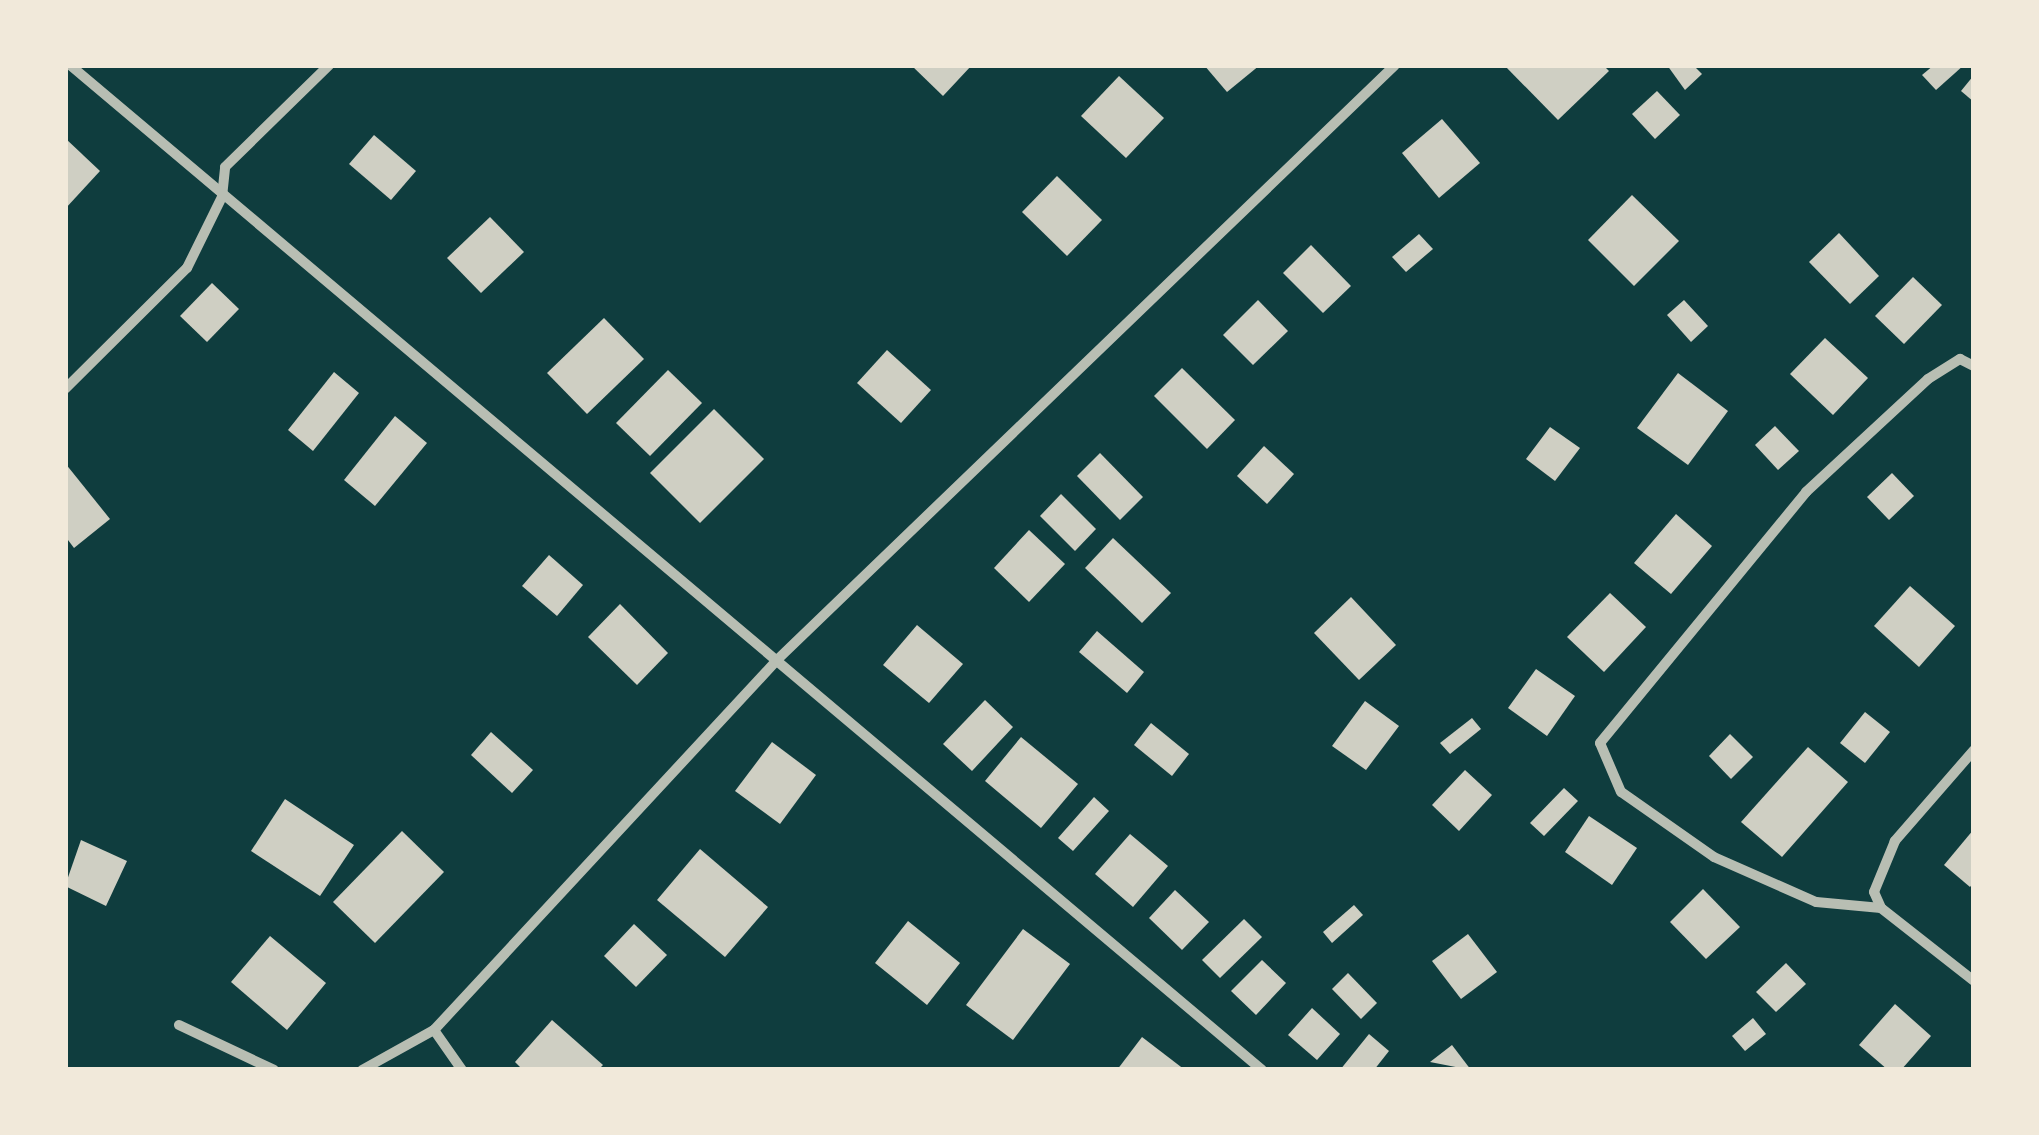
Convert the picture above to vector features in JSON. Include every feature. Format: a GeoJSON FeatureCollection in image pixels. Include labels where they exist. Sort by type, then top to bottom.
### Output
{"type":"FeatureCollection","features":[{"type":"Feature","properties":{"kind":"street"},"geometry":{"type":"LineString","coordinates":[[70,65],[222,197],[778,658],[1262,1070]]}},
{"type":"Feature","properties":{"kind":"street"},"geometry":{"type":"LineString","coordinates":[[65,389],[187,268],[222,197],[225,166],[329,65]]}},
{"type":"Feature","properties":{"kind":"street"},"geometry":{"type":"LineString","coordinates":[[362,1070],[434,1030],[778,658],[1395,65]]}},
{"type":"Feature","properties":{"kind":"street"},"geometry":{"type":"LineString","coordinates":[[1974,366],[1960,359],[1928,379],[1806,492],[1600,743],[1620,792],[1714,857],[1816,902],[1881,908],[1974,981]]}},
{"type":"Feature","properties":{"kind":"street"},"geometry":{"type":"LineString","coordinates":[[1881,908],[1877,872],[1895,841],[1974,750]]}},
{"type":"Feature","properties":{"kind":"street"},"geometry":{"type":"LineString","coordinates":[[179,1025],[274,1070]]}},
{"type":"Feature","properties":{"kind":"street"},"geometry":{"type":"LineString","coordinates":[[434,1030],[462,1070]]}},
{"type":"Feature","properties":{"kind":"building"},"geometry":{"type":"Polygon","coordinates":[[[911,65],[972,65],[943,96],[911,65]]]}},
{"type":"Feature","properties":{"kind":"building"},"geometry":{"type":"Polygon","coordinates":[[[1204,65],[1260,65],[1227,92],[1204,65]]]}},
{"type":"Feature","properties":{"kind":"building"},"geometry":{"type":"Polygon","coordinates":[[[1504,65],[1603,65],[1609,71],[1558,120],[1504,65]]]}},
{"type":"Feature","properties":{"kind":"building"},"geometry":{"type":"Polygon","coordinates":[[[1667,65],[1693,65],[1702,74],[1685,90],[1667,65]]]}},
{"type":"Feature","properties":{"kind":"building"},"geometry":{"type":"Polygon","coordinates":[[[1934,65],[1964,65],[1936,90],[1922,75],[1934,65]]]}},
{"type":"Feature","properties":{"kind":"building"},"geometry":{"type":"Polygon","coordinates":[[[1974,75],[1974,102],[1961,91],[1974,75]]]}},
{"type":"Feature","properties":{"kind":"building"},"geometry":{"type":"Polygon","coordinates":[[[1119,76],[1164,118],[1126,158],[1081,116],[1119,76]]]}},
{"type":"Feature","properties":{"kind":"building"},"geometry":{"type":"Polygon","coordinates":[[[1657,91],[1680,115],[1655,139],[1632,114],[1657,91]]]}},
{"type":"Feature","properties":{"kind":"building"},"geometry":{"type":"Polygon","coordinates":[[[1442,119],[1480,163],[1439,198],[1402,153],[1442,119]]]}},
{"type":"Feature","properties":{"kind":"building"},"geometry":{"type":"Polygon","coordinates":[[[374,135],[416,171],[391,200],[349,164],[374,135]]]}},
{"type":"Feature","properties":{"kind":"building"},"geometry":{"type":"Polygon","coordinates":[[[65,138],[100,171],[65,209],[65,138]]]}},
{"type":"Feature","properties":{"kind":"building"},"geometry":{"type":"Polygon","coordinates":[[[1057,176],[1102,220],[1067,256],[1022,212],[1057,176]]]}},
{"type":"Feature","properties":{"kind":"building"},"geometry":{"type":"Polygon","coordinates":[[[1632,195],[1679,241],[1634,286],[1588,240],[1632,195]]]}},
{"type":"Feature","properties":{"kind":"building"},"geometry":{"type":"Polygon","coordinates":[[[490,217],[524,252],[481,293],[447,258],[490,217]]]}},
{"type":"Feature","properties":{"kind":"building"},"geometry":{"type":"Polygon","coordinates":[[[1839,233],[1879,276],[1850,304],[1809,262],[1839,233]]]}},
{"type":"Feature","properties":{"kind":"building"},"geometry":{"type":"Polygon","coordinates":[[[1419,234],[1433,249],[1406,272],[1392,257],[1419,234]]]}},
{"type":"Feature","properties":{"kind":"building"},"geometry":{"type":"Polygon","coordinates":[[[1311,245],[1351,286],[1323,313],[1283,273],[1311,245]]]}},
{"type":"Feature","properties":{"kind":"building"},"geometry":{"type":"Polygon","coordinates":[[[1913,277],[1942,305],[1904,344],[1875,316],[1913,277]]]}},
{"type":"Feature","properties":{"kind":"building"},"geometry":{"type":"Polygon","coordinates":[[[212,283],[239,309],[207,342],[180,316],[212,283]]]}},
{"type":"Feature","properties":{"kind":"building"},"geometry":{"type":"Polygon","coordinates":[[[1258,300],[1288,331],[1253,365],[1223,335],[1258,300]]]}},
{"type":"Feature","properties":{"kind":"building"},"geometry":{"type":"Polygon","coordinates":[[[1684,300],[1708,326],[1691,342],[1667,315],[1684,300]]]}},
{"type":"Feature","properties":{"kind":"building"},"geometry":{"type":"Polygon","coordinates":[[[604,318],[644,359],[587,414],[547,373],[604,318]]]}},
{"type":"Feature","properties":{"kind":"building"},"geometry":{"type":"Polygon","coordinates":[[[1825,338],[1868,378],[1833,415],[1790,374],[1825,338]]]}},
{"type":"Feature","properties":{"kind":"building"},"geometry":{"type":"Polygon","coordinates":[[[887,350],[931,390],[901,423],[857,383],[887,350]]]}},
{"type":"Feature","properties":{"kind":"building"},"geometry":{"type":"Polygon","coordinates":[[[1182,368],[1235,420],[1207,449],[1154,396],[1182,368]]]}},
{"type":"Feature","properties":{"kind":"building"},"geometry":{"type":"Polygon","coordinates":[[[668,370],[702,403],[650,456],[616,423],[668,370]]]}},
{"type":"Feature","properties":{"kind":"building"},"geometry":{"type":"Polygon","coordinates":[[[334,372],[359,393],[313,451],[288,430],[334,372]]]}},
{"type":"Feature","properties":{"kind":"building"},"geometry":{"type":"Polygon","coordinates":[[[1678,373],[1728,411],[1688,465],[1637,428],[1678,373]]]}},
{"type":"Feature","properties":{"kind":"building"},"geometry":{"type":"Polygon","coordinates":[[[714,409],[764,459],[700,523],[650,473],[714,409]]]}},
{"type":"Feature","properties":{"kind":"building"},"geometry":{"type":"Polygon","coordinates":[[[395,416],[427,443],[375,506],[344,480],[395,416]]]}},
{"type":"Feature","properties":{"kind":"building"},"geometry":{"type":"Polygon","coordinates":[[[1775,426],[1799,451],[1778,470],[1755,445],[1775,426]]]}},
{"type":"Feature","properties":{"kind":"building"},"geometry":{"type":"Polygon","coordinates":[[[1550,427],[1580,448],[1555,481],[1526,459],[1550,427]]]}},
{"type":"Feature","properties":{"kind":"building"},"geometry":{"type":"Polygon","coordinates":[[[1264,446],[1294,474],[1267,504],[1237,476],[1264,446]]]}},
{"type":"Feature","properties":{"kind":"building"},"geometry":{"type":"Polygon","coordinates":[[[1100,453],[1143,497],[1120,520],[1077,476],[1100,453]]]}},
{"type":"Feature","properties":{"kind":"building"},"geometry":{"type":"Polygon","coordinates":[[[65,463],[110,519],[74,548],[65,536],[65,463]]]}},
{"type":"Feature","properties":{"kind":"building"},"geometry":{"type":"Polygon","coordinates":[[[1892,473],[1914,496],[1889,520],[1867,497],[1892,473]]]}},
{"type":"Feature","properties":{"kind":"building"},"geometry":{"type":"Polygon","coordinates":[[[1061,494],[1096,529],[1075,551],[1040,516],[1061,494]]]}},
{"type":"Feature","properties":{"kind":"building"},"geometry":{"type":"Polygon","coordinates":[[[1676,514],[1712,546],[1671,594],[1634,563],[1676,514]]]}},
{"type":"Feature","properties":{"kind":"building"},"geometry":{"type":"Polygon","coordinates":[[[1029,530],[1065,564],[1029,602],[994,568],[1029,530]]]}},
{"type":"Feature","properties":{"kind":"building"},"geometry":{"type":"Polygon","coordinates":[[[1113,538],[1171,593],[1142,623],[1085,568],[1113,538]]]}},
{"type":"Feature","properties":{"kind":"building"},"geometry":{"type":"Polygon","coordinates":[[[549,555],[583,585],[557,616],[522,586],[549,555]]]}},
{"type":"Feature","properties":{"kind":"building"},"geometry":{"type":"Polygon","coordinates":[[[1910,586],[1955,626],[1919,667],[1874,626],[1910,586]]]}},
{"type":"Feature","properties":{"kind":"building"},"geometry":{"type":"Polygon","coordinates":[[[1610,593],[1646,627],[1604,672],[1567,637],[1610,593]]]}},
{"type":"Feature","properties":{"kind":"building"},"geometry":{"type":"Polygon","coordinates":[[[1351,597],[1396,645],[1359,680],[1314,633],[1351,597]]]}},
{"type":"Feature","properties":{"kind":"building"},"geometry":{"type":"Polygon","coordinates":[[[620,604],[668,653],[637,685],[588,637],[620,604]]]}},
{"type":"Feature","properties":{"kind":"building"},"geometry":{"type":"Polygon","coordinates":[[[917,625],[963,664],[929,703],[883,665],[917,625]]]}},
{"type":"Feature","properties":{"kind":"building"},"geometry":{"type":"Polygon","coordinates":[[[1097,631],[1144,672],[1127,693],[1079,652],[1097,631]]]}},
{"type":"Feature","properties":{"kind":"building"},"geometry":{"type":"Polygon","coordinates":[[[1536,669],[1575,696],[1547,736],[1508,708],[1536,669]]]}},
{"type":"Feature","properties":{"kind":"building"},"geometry":{"type":"Polygon","coordinates":[[[985,700],[1013,727],[972,771],[943,744],[985,700]]]}},
{"type":"Feature","properties":{"kind":"building"},"geometry":{"type":"Polygon","coordinates":[[[1365,701],[1399,726],[1366,770],[1332,746],[1365,701]]]}},
{"type":"Feature","properties":{"kind":"building"},"geometry":{"type":"Polygon","coordinates":[[[1865,712],[1890,732],[1865,763],[1840,743],[1865,712]]]}},
{"type":"Feature","properties":{"kind":"building"},"geometry":{"type":"Polygon","coordinates":[[[1472,718],[1481,729],[1450,754],[1440,743],[1472,718]]]}},
{"type":"Feature","properties":{"kind":"building"},"geometry":{"type":"Polygon","coordinates":[[[1151,723],[1189,754],[1172,776],[1134,745],[1151,723]]]}},
{"type":"Feature","properties":{"kind":"building"},"geometry":{"type":"Polygon","coordinates":[[[491,732],[533,770],[512,793],[471,755],[491,732]]]}},
{"type":"Feature","properties":{"kind":"building"},"geometry":{"type":"Polygon","coordinates":[[[1730,734],[1753,757],[1731,779],[1709,756],[1730,734]]]}},
{"type":"Feature","properties":{"kind":"building"},"geometry":{"type":"Polygon","coordinates":[[[1021,737],[1078,784],[1041,828],[985,781],[1021,737]]]}},
{"type":"Feature","properties":{"kind":"building"},"geometry":{"type":"Polygon","coordinates":[[[772,742],[816,775],[780,824],[735,791],[772,742]]]}},
{"type":"Feature","properties":{"kind":"building"},"geometry":{"type":"Polygon","coordinates":[[[1808,747],[1848,782],[1782,857],[1741,822],[1808,747]]]}},
{"type":"Feature","properties":{"kind":"building"},"geometry":{"type":"Polygon","coordinates":[[[1465,770],[1492,795],[1459,831],[1432,805],[1465,770]]]}},
{"type":"Feature","properties":{"kind":"building"},"geometry":{"type":"Polygon","coordinates":[[[1564,788],[1578,801],[1544,836],[1530,823],[1564,788]]]}},
{"type":"Feature","properties":{"kind":"building"},"geometry":{"type":"Polygon","coordinates":[[[1094,797],[1109,811],[1073,851],[1058,838],[1094,797]]]}},
{"type":"Feature","properties":{"kind":"building"},"geometry":{"type":"Polygon","coordinates":[[[285,799],[354,845],[320,896],[251,851],[285,799]]]}},
{"type":"Feature","properties":{"kind":"building"},"geometry":{"type":"Polygon","coordinates":[[[1589,816],[1637,848],[1612,885],[1565,852],[1589,816]]]}},
{"type":"Feature","properties":{"kind":"building"},"geometry":{"type":"Polygon","coordinates":[[[1974,829],[1974,882],[1970,887],[1944,865],[1974,829]]]}},
{"type":"Feature","properties":{"kind":"building"},"geometry":{"type":"Polygon","coordinates":[[[402,831],[444,872],[375,943],[333,902],[402,831]]]}},
{"type":"Feature","properties":{"kind":"building"},"geometry":{"type":"Polygon","coordinates":[[[1130,834],[1168,866],[1133,907],[1095,874],[1130,834]]]}},
{"type":"Feature","properties":{"kind":"building"},"geometry":{"type":"Polygon","coordinates":[[[81,840],[127,861],[106,906],[65,886],[81,840]]]}},
{"type":"Feature","properties":{"kind":"building"},"geometry":{"type":"Polygon","coordinates":[[[700,849],[768,907],[725,957],[657,900],[700,849]]]}},
{"type":"Feature","properties":{"kind":"building"},"geometry":{"type":"Polygon","coordinates":[[[1703,889],[1740,927],[1706,959],[1670,922],[1703,889]]]}},
{"type":"Feature","properties":{"kind":"building"},"geometry":{"type":"Polygon","coordinates":[[[1175,890],[1209,922],[1182,950],[1149,918],[1175,890]]]}},
{"type":"Feature","properties":{"kind":"building"},"geometry":{"type":"Polygon","coordinates":[[[1354,905],[1363,915],[1332,943],[1323,932],[1354,905]]]}},
{"type":"Feature","properties":{"kind":"building"},"geometry":{"type":"Polygon","coordinates":[[[1244,919],[1262,937],[1220,978],[1202,960],[1244,919]]]}},
{"type":"Feature","properties":{"kind":"building"},"geometry":{"type":"Polygon","coordinates":[[[908,921],[960,963],[927,1005],[875,963],[908,921]]]}},
{"type":"Feature","properties":{"kind":"building"},"geometry":{"type":"Polygon","coordinates":[[[634,924],[667,955],[636,987],[604,956],[634,924]]]}},
{"type":"Feature","properties":{"kind":"building"},"geometry":{"type":"Polygon","coordinates":[[[1023,929],[1070,964],[1013,1040],[966,1005],[1023,929]]]}},
{"type":"Feature","properties":{"kind":"building"},"geometry":{"type":"Polygon","coordinates":[[[1468,934],[1497,972],[1461,999],[1432,961],[1468,934]]]}},
{"type":"Feature","properties":{"kind":"building"},"geometry":{"type":"Polygon","coordinates":[[[270,936],[326,983],[287,1030],[231,982],[270,936]]]}},
{"type":"Feature","properties":{"kind":"building"},"geometry":{"type":"Polygon","coordinates":[[[1262,960],[1286,983],[1256,1015],[1231,991],[1262,960]]]}},
{"type":"Feature","properties":{"kind":"building"},"geometry":{"type":"Polygon","coordinates":[[[1786,963],[1806,984],[1776,1012],[1756,992],[1786,963]]]}},
{"type":"Feature","properties":{"kind":"building"},"geometry":{"type":"Polygon","coordinates":[[[1348,973],[1377,1003],[1361,1019],[1332,989],[1348,973]]]}},
{"type":"Feature","properties":{"kind":"building"},"geometry":{"type":"Polygon","coordinates":[[[1895,1004],[1931,1036],[1901,1070],[1888,1070],[1859,1045],[1895,1004]]]}},
{"type":"Feature","properties":{"kind":"building"},"geometry":{"type":"Polygon","coordinates":[[[1312,1008],[1340,1034],[1317,1060],[1288,1035],[1312,1008]]]}},
{"type":"Feature","properties":{"kind":"building"},"geometry":{"type":"Polygon","coordinates":[[[1753,1018],[1766,1034],[1745,1051],[1732,1036],[1753,1018]]]}},
{"type":"Feature","properties":{"kind":"building"},"geometry":{"type":"Polygon","coordinates":[[[552,1020],[603,1065],[598,1070],[523,1070],[515,1062],[552,1020]]]}},
{"type":"Feature","properties":{"kind":"building"},"geometry":{"type":"Polygon","coordinates":[[[1369,1034],[1389,1051],[1374,1070],[1340,1070],[1369,1034]]]}},
{"type":"Feature","properties":{"kind":"building"},"geometry":{"type":"Polygon","coordinates":[[[1142,1037],[1185,1070],[1117,1070],[1142,1037]]]}},
{"type":"Feature","properties":{"kind":"building"},"geometry":{"type":"Polygon","coordinates":[[[1452,1045],[1471,1070],[1430,1062],[1452,1045]]]}}]}
